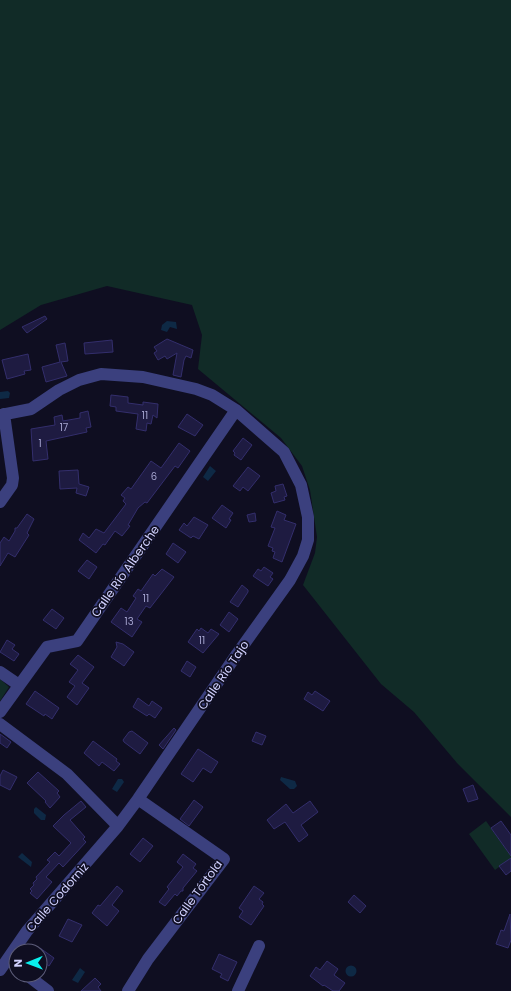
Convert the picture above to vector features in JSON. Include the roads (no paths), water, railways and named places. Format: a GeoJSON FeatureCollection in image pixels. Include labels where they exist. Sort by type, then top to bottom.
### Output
{"type":"FeatureCollection","features":[{"type":"Feature","properties":{"kind":"street","name":"Calle Río Tajo"},"geometry":{"type":"LineString","coordinates":[[2,415],[31,409],[59,390],[79,380],[101,374],[143,377],[196,389],[212,395],[236,410],[284,452],[301,485],[308,517],[308,540],[303,556],[290,580],[118,826]]}},
{"type":"Feature","properties":{"kind":"street","name":"Calle Río Alberche"},"geometry":{"type":"LineString","coordinates":[[0,712],[47,648],[77,641],[236,410]]}},
{"type":"Feature","properties":{"kind":"street"},"geometry":{"type":"LineString","coordinates":[[0,502],[12,485],[13,478],[2,415]]}},
{"type":"Feature","properties":{"kind":"street"},"geometry":{"type":"LineString","coordinates":[[0,672],[19,685]]}},
{"type":"Feature","properties":{"kind":"street"},"geometry":{"type":"LineString","coordinates":[[0,724],[67,774],[118,826]]}},
{"type":"Feature","properties":{"kind":"street","name":"Calle Tórtola"},"geometry":{"type":"LineString","coordinates":[[128,991],[148,959],[224,859],[138,799]]}},
{"type":"Feature","properties":{"kind":"street","name":"Calle Codorniz"},"geometry":{"type":"LineString","coordinates":[[21,943],[27,931],[118,826]]}},
{"type":"Feature","properties":{"kind":"street"},"geometry":{"type":"LineString","coordinates":[[238,991],[259,946]]}},
{"type":"Feature","properties":{"kind":"street"},"geometry":{"type":"LineString","coordinates":[[38,983],[48,991]]}},
{"type":"Feature","properties":{"kind":"water"},"geometry":{"type":"Polygon","coordinates":[[[167,321],[176,322],[177,329],[170,327],[167,332],[161,330],[162,325],[167,321]]]}},
{"type":"Feature","properties":{"kind":"water"},"geometry":{"type":"Polygon","coordinates":[[[8,391],[10,393],[9,398],[0,399],[0,392],[8,391]]]}},
{"type":"Feature","properties":{"kind":"water"},"geometry":{"type":"Polygon","coordinates":[[[210,466],[216,471],[208,481],[203,477],[210,466]]]}},
{"type":"Feature","properties":{"kind":"water"},"geometry":{"type":"Polygon","coordinates":[[[281,777],[295,781],[297,786],[294,789],[290,789],[280,780],[281,777]]]}},
{"type":"Feature","properties":{"kind":"water"},"geometry":{"type":"Polygon","coordinates":[[[118,779],[122,779],[124,782],[117,792],[112,789],[118,779]]]}},
{"type":"Feature","properties":{"kind":"water"},"geometry":{"type":"Polygon","coordinates":[[[36,807],[46,815],[45,820],[41,820],[34,813],[34,809],[36,807]]]}},
{"type":"Feature","properties":{"kind":"water"},"geometry":{"type":"Polygon","coordinates":[[[22,853],[32,862],[31,867],[18,857],[22,853]]]}},
{"type":"Feature","properties":{"kind":"water"},"geometry":{"type":"Polygon","coordinates":[[[351,965],[355,967],[357,971],[355,975],[351,977],[347,975],[345,971],[347,967],[351,965]]]}},
{"type":"Feature","properties":{"kind":"water"},"geometry":{"type":"Polygon","coordinates":[[[80,968],[85,972],[78,983],[72,980],[80,968]]]}}]}
